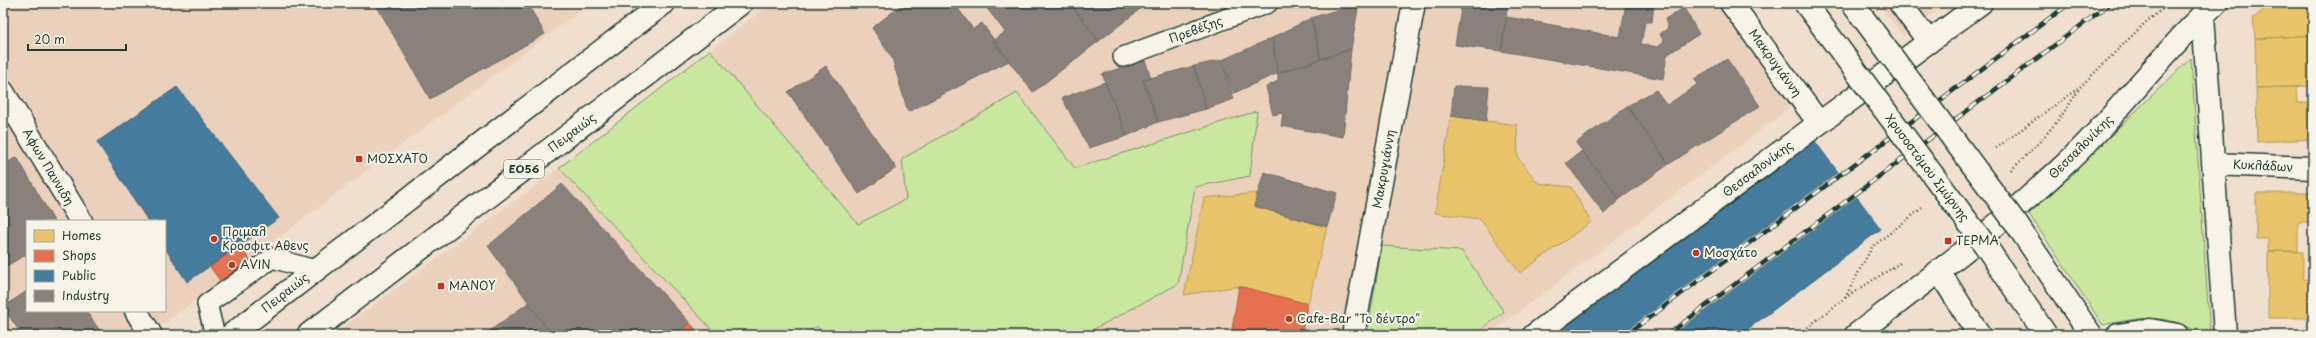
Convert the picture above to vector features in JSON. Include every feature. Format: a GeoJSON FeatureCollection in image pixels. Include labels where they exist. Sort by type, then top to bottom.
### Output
{"type":"FeatureCollection","features":[{"type":"Feature","properties":{"kind":"street","name":"Πειραιώς"},"geometry":{"type":"LineString","coordinates":[[231,335],[664,3]]}},
{"type":"Feature","properties":{"kind":"street","name":"Πειραιώς"},"geometry":{"type":"LineString","coordinates":[[308,335],[741,3]]}},
{"type":"Feature","properties":{"kind":"street","name":"Μακρυγιάννη"},"geometry":{"type":"LineString","coordinates":[[1353,335],[1414,3]]}},
{"type":"Feature","properties":{"kind":"street","name":"Μακρυγιάννη"},"geometry":{"type":"LineString","coordinates":[[1731,3],[1819,123]]}},
{"type":"Feature","properties":{"kind":"street","name":"Χρυσοστόμου Σμύρνης"},"geometry":{"type":"LineString","coordinates":[[1805,3],[1985,245],[2046,335]]}},
{"type":"Feature","properties":{"kind":"street"},"geometry":{"type":"LineString","coordinates":[[1852,3],[2015,222],[2091,335]]}},
{"type":"Feature","properties":{"kind":"street"},"geometry":{"type":"LineString","coordinates":[[1900,3],[1929,42]]}},
{"type":"Feature","properties":{"kind":"street","name":"Θεσσαλονίκης"},"geometry":{"type":"LineString","coordinates":[[1534,335],[1981,3]]}},
{"type":"Feature","properties":{"kind":"street","name":"Θεσσαλονίκης"},"geometry":{"type":"LineString","coordinates":[[1856,335],[1938,271],[2059,171],[2118,111],[2209,9]]}},
{"type":"Feature","properties":{"kind":"street"},"geometry":{"type":"LineString","coordinates":[[2209,9],[2213,164],[2225,335]]}},
{"type":"Feature","properties":{"kind":"street","name":"Αφων Παννιδη"},"geometry":{"type":"LineString","coordinates":[[3,92],[80,220]]}},
{"type":"Feature","properties":{"kind":"street","name":"Κυκλάδων"},"geometry":{"type":"LineString","coordinates":[[2213,164],[2313,168]]}},
{"type":"Feature","properties":{"kind":"street"},"geometry":{"type":"LineString","coordinates":[[1938,271],[1979,335]]}},
{"type":"Feature","properties":{"kind":"street"},"geometry":{"type":"LineString","coordinates":[[137,312],[151,335]]}},
{"type":"Feature","properties":{"kind":"street"},"geometry":{"type":"LineString","coordinates":[[2118,335],[2150,330],[2177,335]]}},
{"type":"Feature","properties":{"kind":"lane","name":"Πρεβέζης"},"geometry":{"type":"LineString","coordinates":[[1123,57],[1268,3]]}},
{"type":"Feature","properties":{"kind":"lane"},"geometry":{"type":"LineString","coordinates":[[215,335],[208,304],[272,258],[315,270]]}},
{"type":"Feature","properties":{"kind":"shaded area"},"geometry":{"type":"Polygon","coordinates":[[[3,3],[590,3],[149,335],[3,335],[3,3]]]}},
{"type":"Feature","properties":{"kind":"shaded area"},"geometry":{"type":"Polygon","coordinates":[[[772,3],[1721,3],[1795,104],[1488,335],[1083,335],[1178,284],[1195,187],[1250,176],[1257,111],[1075,168],[906,199],[858,224],[710,50],[772,3]]]}},
{"type":"Feature","properties":{"kind":"shaded area"},"geometry":{"type":"Polygon","coordinates":[[[1878,3],[1947,3],[1903,36],[1878,3]]]}},
{"type":"Feature","properties":{"kind":"shaded area"},"geometry":{"type":"Polygon","coordinates":[[[559,168],[717,335],[333,335],[559,168]]]}},
{"type":"Feature","properties":{"kind":"shaded area"},"geometry":{"type":"Polygon","coordinates":[[[817,326],[823,335],[804,335],[817,326]]]}},
{"type":"Feature","properties":{"kind":"green space"},"geometry":{"type":"Polygon","coordinates":[[[710,50],[858,224],[906,199],[902,159],[1017,93],[1075,168],[1257,111],[1250,176],[1195,187],[1178,284],[1083,335],[823,335],[817,326],[804,335],[717,335],[559,168],[710,50]]]}},
{"type":"Feature","properties":{"kind":"green space"},"geometry":{"type":"Polygon","coordinates":[[[2191,58],[2210,335],[2206,335],[2179,323],[2157,319],[2130,320],[2103,325],[2029,214],[2191,58]]]}},
{"type":"Feature","properties":{"kind":"green space"},"geometry":{"type":"Polygon","coordinates":[[[1382,246],[1462,251],[1504,312],[1474,335],[1367,335],[1382,246]]]}},
{"type":"Feature","properties":{"kind":"building: Homes"},"geometry":{"type":"Polygon","coordinates":[[[2273,3],[2313,3],[2313,35],[2255,39],[2253,18],[2273,3]]]}},
{"type":"Feature","properties":{"kind":"building: Homes"},"geometry":{"type":"Polygon","coordinates":[[[2313,35],[2313,86],[2256,88],[2255,39],[2313,35]]]}},
{"type":"Feature","properties":{"kind":"building: Homes"},"geometry":{"type":"Polygon","coordinates":[[[2297,87],[2298,103],[2313,103],[2313,139],[2257,142],[2256,88],[2297,87]]]}},
{"type":"Feature","properties":{"kind":"building: Homes"},"geometry":{"type":"Polygon","coordinates":[[[1451,116],[1517,125],[1518,158],[1538,183],[1571,187],[1591,222],[1520,273],[1480,219],[1435,213],[1451,116]]]}},
{"type":"Feature","properties":{"kind":"building: Homes"},"geometry":{"type":"Polygon","coordinates":[[[1257,193],[1254,206],[1327,227],[1308,304],[1239,286],[1184,295],[1204,198],[1257,193]]]}},
{"type":"Feature","properties":{"kind":"building: Homes"},"geometry":{"type":"Polygon","coordinates":[[[2256,193],[2313,193],[2313,222],[2298,222],[2298,251],[2268,251],[2268,239],[2256,239],[2256,193]]]}},
{"type":"Feature","properties":{"kind":"building: Homes"},"geometry":{"type":"Polygon","coordinates":[[[2268,251],[2303,252],[2303,279],[2313,279],[2313,318],[2268,318],[2268,251]]]}},
{"type":"Feature","properties":{"kind":"building: Homes"},"geometry":{"type":"Polygon","coordinates":[[[1931,328],[1935,335],[1922,335],[1931,328]]]}},
{"type":"Feature","properties":{"kind":"building: Shops"},"geometry":{"type":"Polygon","coordinates":[[[239,245],[258,271],[229,293],[210,267],[239,245]]]}},
{"type":"Feature","properties":{"kind":"building: Shops"},"geometry":{"type":"Polygon","coordinates":[[[1239,286],[1308,304],[1301,335],[1231,335],[1239,286]]]}},
{"type":"Feature","properties":{"kind":"building: Shops"},"geometry":{"type":"Polygon","coordinates":[[[690,323],[701,335],[672,335],[690,323]]]}},
{"type":"Feature","properties":{"kind":"building: Public"},"geometry":{"type":"Polygon","coordinates":[[[177,87],[279,218],[187,282],[166,250],[166,220],[147,220],[97,142],[177,87]]]}},
{"type":"Feature","properties":{"kind":"building: Public","name":"Μοσχάτο"},"geometry":{"type":"Polygon","coordinates":[[[1814,140],[1838,172],[1620,335],[1554,335],[1814,140]]]}},
{"type":"Feature","properties":{"kind":"building: Public","name":"Μοσχάτο"},"geometry":{"type":"Polygon","coordinates":[[[1857,197],[1881,229],[1740,335],[1673,335],[1857,197]]]}},
{"type":"Feature","properties":{"kind":"building: Industry"},"geometry":{"type":"Polygon","coordinates":[[[210,3],[220,3],[213,7],[210,3]]]}},
{"type":"Feature","properties":{"kind":"building: Industry"},"geometry":{"type":"Polygon","coordinates":[[[375,3],[527,3],[545,34],[430,99],[375,3]]]}},
{"type":"Feature","properties":{"kind":"building: Industry"},"geometry":{"type":"Polygon","coordinates":[[[904,3],[928,3],[930,6],[935,3],[954,3],[973,29],[982,23],[1009,61],[908,112],[892,58],[872,28],[904,3]]]}},
{"type":"Feature","properties":{"kind":"building: Industry"},"geometry":{"type":"Polygon","coordinates":[[[983,3],[1070,3],[1099,41],[1033,92],[993,41],[1005,32],[983,3]]]}},
{"type":"Feature","properties":{"kind":"building: Industry"},"geometry":{"type":"Polygon","coordinates":[[[1070,3],[1148,3],[1099,41],[1070,3]]]}},
{"type":"Feature","properties":{"kind":"building: Industry"},"geometry":{"type":"Polygon","coordinates":[[[1359,3],[1351,49],[1321,59],[1311,18],[1359,3]]]}},
{"type":"Feature","properties":{"kind":"building: Industry"},"geometry":{"type":"Polygon","coordinates":[[[1462,3],[1508,3],[1501,51],[1455,45],[1462,3]]]}},
{"type":"Feature","properties":{"kind":"building: Industry"},"geometry":{"type":"Polygon","coordinates":[[[1626,3],[1654,3],[1652,22],[1645,22],[1641,44],[1658,47],[1664,42],[1660,34],[1668,28],[1665,19],[1684,8],[1699,34],[1667,55],[1663,79],[1501,51],[1507,17],[1620,37],[1626,3]]]}},
{"type":"Feature","properties":{"kind":"building: Industry"},"geometry":{"type":"Polygon","coordinates":[[[1311,18],[1321,59],[1278,73],[1272,38],[1311,18]]]}},
{"type":"Feature","properties":{"kind":"building: Industry"},"geometry":{"type":"Polygon","coordinates":[[[1272,38],[1278,73],[1234,93],[1222,60],[1272,38]]]}},
{"type":"Feature","properties":{"kind":"building: Industry"},"geometry":{"type":"Polygon","coordinates":[[[1351,49],[1343,137],[1281,126],[1283,113],[1273,115],[1266,87],[1278,81],[1278,73],[1351,49]]]}},
{"type":"Feature","properties":{"kind":"building: Industry"},"geometry":{"type":"Polygon","coordinates":[[[1727,59],[1760,106],[1669,164],[1627,106],[1656,90],[1667,105],[1698,84],[1694,79],[1727,59]]]}},
{"type":"Feature","properties":{"kind":"building: Industry"},"geometry":{"type":"Polygon","coordinates":[[[1145,60],[1151,78],[1143,80],[1158,122],[1127,136],[1102,74],[1145,60]]]}},
{"type":"Feature","properties":{"kind":"building: Industry"},"geometry":{"type":"Polygon","coordinates":[[[1222,60],[1234,99],[1206,109],[1194,66],[1222,60]]]}},
{"type":"Feature","properties":{"kind":"building: Industry"},"geometry":{"type":"Polygon","coordinates":[[[826,66],[896,168],[859,194],[788,92],[826,66]]]}},
{"type":"Feature","properties":{"kind":"building: Industry"},"geometry":{"type":"Polygon","coordinates":[[[1194,66],[1206,109],[1158,122],[1143,80],[1194,66]]]}},
{"type":"Feature","properties":{"kind":"building: Industry"},"geometry":{"type":"Polygon","coordinates":[[[1105,82],[1127,136],[1089,148],[1062,98],[1105,82]]]}},
{"type":"Feature","properties":{"kind":"building: Industry"},"geometry":{"type":"Polygon","coordinates":[[[1454,86],[1489,87],[1486,121],[1451,116],[1454,86]]]}},
{"type":"Feature","properties":{"kind":"building: Industry"},"geometry":{"type":"Polygon","coordinates":[[[1627,106],[1669,164],[1620,199],[1576,143],[1627,106]]]}},
{"type":"Feature","properties":{"kind":"building: Industry"},"geometry":{"type":"Polygon","coordinates":[[[1582,151],[1620,199],[1604,214],[1566,163],[1582,151]]]}},
{"type":"Feature","properties":{"kind":"building: Industry"},"geometry":{"type":"Polygon","coordinates":[[[17,157],[53,220],[26,220],[26,255],[3,268],[3,165],[17,157]]]}},
{"type":"Feature","properties":{"kind":"building: Industry"},"geometry":{"type":"Polygon","coordinates":[[[1264,172],[1337,193],[1327,227],[1254,206],[1264,172]]]}},
{"type":"Feature","properties":{"kind":"building: Industry"},"geometry":{"type":"Polygon","coordinates":[[[562,184],[690,323],[672,335],[552,335],[488,246],[562,184]]]}},
{"type":"Feature","properties":{"kind":"building: Industry"},"geometry":{"type":"Polygon","coordinates":[[[26,292],[26,312],[87,312],[103,335],[22,335],[3,307],[26,292]]]}},
{"type":"Feature","properties":{"kind":"building: Industry"},"geometry":{"type":"Polygon","coordinates":[[[528,303],[552,335],[484,335],[528,303]]]}},
{"type":"Feature","properties":{"kind":"railway"},"geometry":{"type":"LineString","coordinates":[[1626,335],[2070,3]]}},
{"type":"Feature","properties":{"kind":"railway"},"geometry":{"type":"LineString","coordinates":[[1667,335],[2111,3]]}},
{"type":"Feature","properties":{"kind":"place","name":"ΜΟΣΧΑΤΟ"},"geometry":{"type":"Point","coordinates":[359,159]}},
{"type":"Feature","properties":{"kind":"place","name":"Πριμαλ Κροσφιτ Αθενς"},"geometry":{"type":"Point","coordinates":[214,239]}},
{"type":"Feature","properties":{"kind":"place","name":"ΤΕΡΜΑ"},"geometry":{"type":"Point","coordinates":[1948,241]}},
{"type":"Feature","properties":{"kind":"place","name":"Μοσχάτο"},"geometry":{"type":"Point","coordinates":[1696,253]}},
{"type":"Feature","properties":{"kind":"place","name":"AVIN"},"geometry":{"type":"Point","coordinates":[232,265]}},
{"type":"Feature","properties":{"kind":"place","name":"ΜΑΝΟΥ"},"geometry":{"type":"Point","coordinates":[441,286]}},
{"type":"Feature","properties":{"kind":"place","name":"Cafe-Bar \"Το δέντρο\""},"geometry":{"type":"Point","coordinates":[1289,319]}}]}
